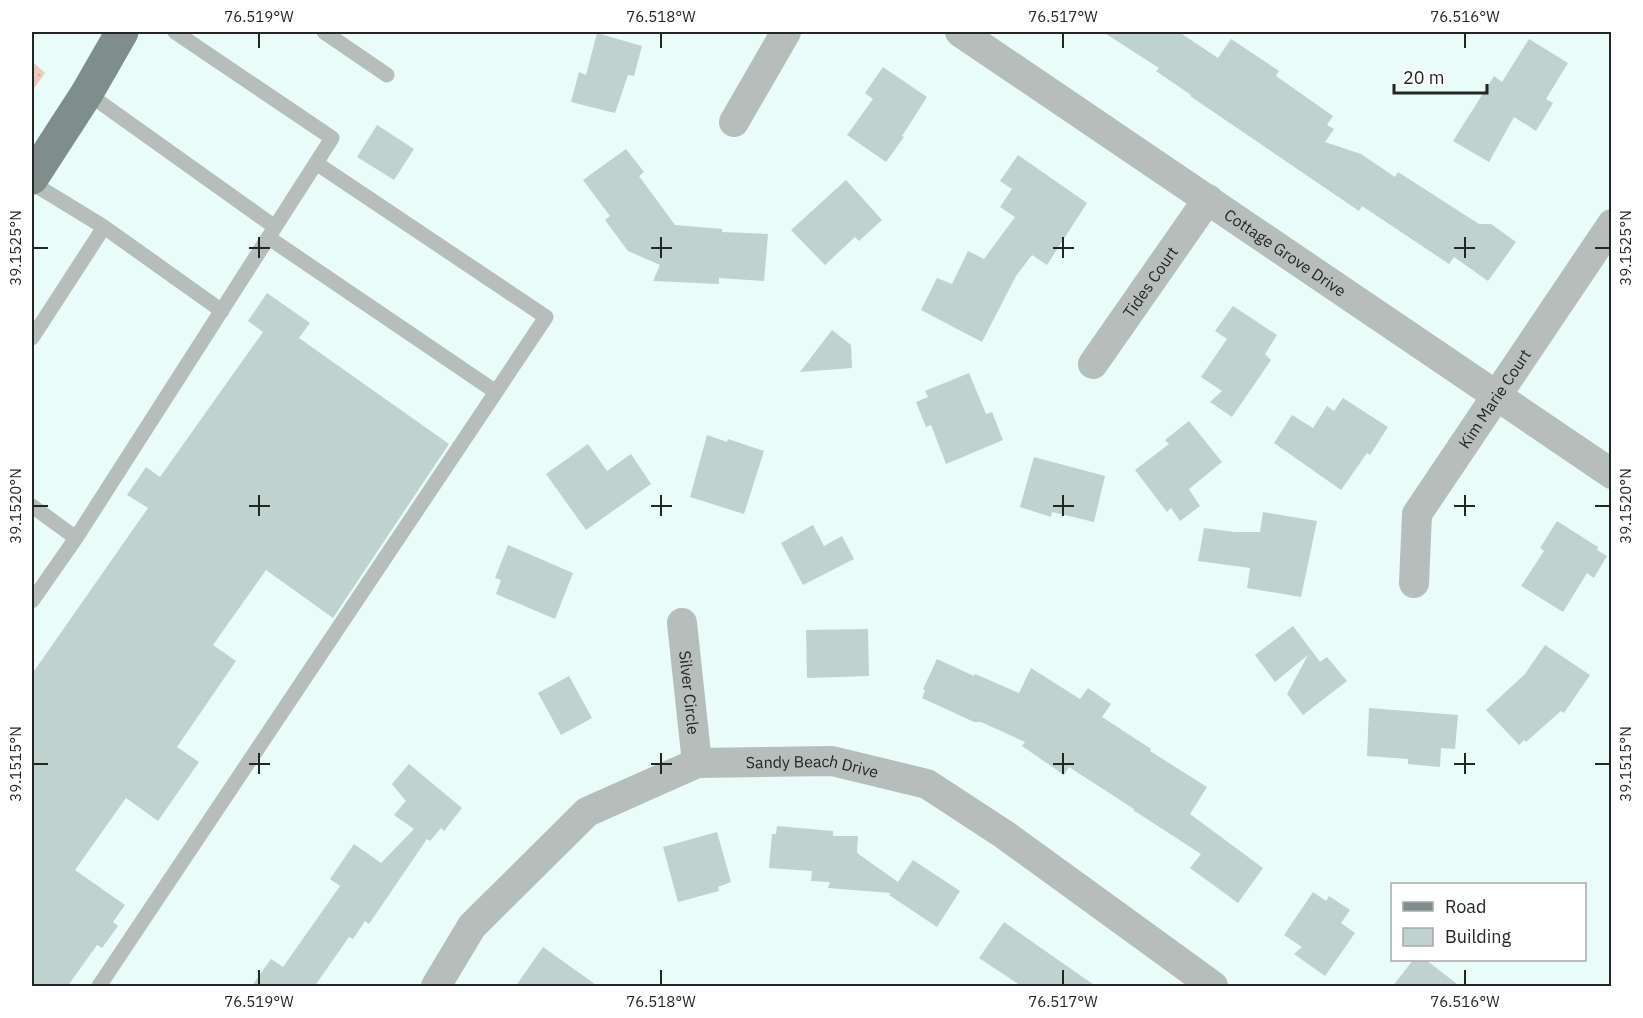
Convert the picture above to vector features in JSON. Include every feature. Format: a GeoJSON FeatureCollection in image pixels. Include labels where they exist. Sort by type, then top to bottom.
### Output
{"type":"FeatureCollection","features":[{"type":"Feature","properties":{"kind":"main road"},"geometry":{"type":"LineString","coordinates":[[32,178],[87,93],[122,32]]}},
{"type":"Feature","properties":{"kind":"street"},"geometry":{"type":"LineString","coordinates":[[734,122],[786,32]]}},
{"type":"Feature","properties":{"kind":"street","name":"Cottage Grove Drive"},"geometry":{"type":"LineString","coordinates":[[960,32],[1611,474]]}},
{"type":"Feature","properties":{"kind":"street","name":"Tides Court"},"geometry":{"type":"LineString","coordinates":[[1093,364],[1208,199]]}},
{"type":"Feature","properties":{"kind":"street","name":"Kim Marie Court"},"geometry":{"type":"LineString","coordinates":[[1414,583],[1417,514],[1611,224]]}},
{"type":"Feature","properties":{"kind":"street","name":"Silver Circle"},"geometry":{"type":"LineString","coordinates":[[682,623],[697,763]]}},
{"type":"Feature","properties":{"kind":"street","name":"Sandy Beach Drive"},"geometry":{"type":"LineString","coordinates":[[436,987],[472,926],[587,812],[697,763],[832,761],[927,784],[1005,835],[1213,987]]}},
{"type":"Feature","properties":{"kind":"lane"},"geometry":{"type":"LineString","coordinates":[[34,594],[76,538],[332,138],[175,32]]}},
{"type":"Feature","properties":{"kind":"lane"},"geometry":{"type":"LineString","coordinates":[[324,32],[387,75]]}},
{"type":"Feature","properties":{"kind":"lane"},"geometry":{"type":"LineString","coordinates":[[87,93],[272,233],[496,392]]}},
{"type":"Feature","properties":{"kind":"lane"},"geometry":{"type":"LineString","coordinates":[[99,987],[546,317],[316,163]]}},
{"type":"Feature","properties":{"kind":"lane"},"geometry":{"type":"LineString","coordinates":[[32,183],[104,227],[222,311]]}},
{"type":"Feature","properties":{"kind":"lane"},"geometry":{"type":"LineString","coordinates":[[32,338],[104,227]]}},
{"type":"Feature","properties":{"kind":"lane"},"geometry":{"type":"LineString","coordinates":[[32,506],[76,538]]}},
{"type":"Feature","properties":{"kind":"shaded area"},"geometry":{"type":"Polygon","coordinates":[[[32,61],[45,73],[32,91],[32,61]]]}},
{"type":"Feature","properties":{"kind":"building"},"geometry":{"type":"Polygon","coordinates":[[[1103,32],[1179,32],[1218,58],[1231,39],[1279,71],[1276,76],[1333,116],[1327,125],[1334,129],[1325,142],[1361,154],[1395,177],[1398,172],[1479,224],[1491,224],[1516,242],[1488,281],[1454,257],[1449,264],[1362,206],[1359,211],[1190,96],[1156,71],[1159,68],[1103,32]]]}},
{"type":"Feature","properties":{"kind":"building"},"geometry":{"type":"Polygon","coordinates":[[[597,33],[642,46],[634,76],[628,75],[615,113],[571,102],[579,72],[586,75],[597,33]]]}},
{"type":"Feature","properties":{"kind":"building"},"geometry":{"type":"Polygon","coordinates":[[[1529,39],[1568,63],[1546,99],[1553,103],[1536,131],[1514,117],[1489,162],[1453,141],[1494,76],[1502,82],[1529,39]]]}},
{"type":"Feature","properties":{"kind":"building"},"geometry":{"type":"Polygon","coordinates":[[[883,67],[927,97],[902,136],[904,137],[886,162],[847,135],[873,99],[865,93],[883,67]]]}},
{"type":"Feature","properties":{"kind":"building"},"geometry":{"type":"Polygon","coordinates":[[[377,125],[414,149],[394,180],[357,157],[377,125]]]}},
{"type":"Feature","properties":{"kind":"building"},"geometry":{"type":"Polygon","coordinates":[[[626,149],[644,172],[639,176],[675,225],[722,229],[722,232],[768,234],[764,281],[719,278],[719,284],[653,281],[660,265],[628,251],[605,220],[610,216],[583,180],[626,149]]]}},
{"type":"Feature","properties":{"kind":"building"},"geometry":{"type":"Polygon","coordinates":[[[1018,155],[1087,203],[1047,265],[1032,255],[1016,276],[982,342],[921,310],[937,278],[952,284],[968,251],[984,259],[1015,217],[1000,207],[1012,189],[1000,181],[1018,155]]]}},
{"type":"Feature","properties":{"kind":"building"},"geometry":{"type":"Polygon","coordinates":[[[846,180],[882,220],[859,241],[855,237],[825,265],[791,230],[846,180]]]}},
{"type":"Feature","properties":{"kind":"building"},"geometry":{"type":"Polygon","coordinates":[[[267,293],[310,323],[299,338],[449,444],[333,618],[266,570],[213,645],[236,661],[177,747],[199,762],[158,821],[126,798],[75,870],[125,905],[113,922],[118,926],[102,948],[97,945],[67,987],[32,987],[32,674],[148,508],[127,495],[146,467],[160,477],[263,332],[248,321],[267,293]]]}},
{"type":"Feature","properties":{"kind":"building"},"geometry":{"type":"Polygon","coordinates":[[[1233,306],[1277,335],[1265,354],[1271,360],[1232,417],[1210,402],[1222,391],[1201,377],[1227,339],[1215,331],[1233,306]]]}},
{"type":"Feature","properties":{"kind":"building"},"geometry":{"type":"Polygon","coordinates":[[[832,330],[851,345],[852,368],[800,372],[832,330]]]}},
{"type":"Feature","properties":{"kind":"building"},"geometry":{"type":"Polygon","coordinates":[[[969,373],[986,414],[992,412],[1003,440],[946,464],[931,425],[926,427],[916,402],[928,397],[925,391],[969,373]]]}},
{"type":"Feature","properties":{"kind":"building"},"geometry":{"type":"Polygon","coordinates":[[[1343,398],[1388,427],[1370,455],[1367,453],[1341,490],[1274,443],[1292,415],[1313,428],[1327,406],[1334,411],[1343,398]]]}},
{"type":"Feature","properties":{"kind":"building"},"geometry":{"type":"Polygon","coordinates":[[[1189,421],[1222,462],[1189,489],[1200,506],[1180,521],[1171,508],[1167,512],[1135,470],[1169,444],[1165,440],[1189,421]]]}},
{"type":"Feature","properties":{"kind":"building"},"geometry":{"type":"Polygon","coordinates":[[[707,435],[727,442],[728,439],[764,451],[744,514],[690,497],[707,435]]]}},
{"type":"Feature","properties":{"kind":"building"},"geometry":{"type":"Polygon","coordinates":[[[588,444],[607,471],[631,454],[651,484],[586,530],[546,474],[588,444]]]}},
{"type":"Feature","properties":{"kind":"building"},"geometry":{"type":"Polygon","coordinates":[[[1034,457],[1105,476],[1094,522],[1052,512],[1051,517],[1020,507],[1034,457]]]}},
{"type":"Feature","properties":{"kind":"building"},"geometry":{"type":"Polygon","coordinates":[[[1263,512],[1317,521],[1301,597],[1247,588],[1250,568],[1198,561],[1204,528],[1234,532],[1260,532],[1263,512]]]}},
{"type":"Feature","properties":{"kind":"building"},"geometry":{"type":"Polygon","coordinates":[[[1557,521],[1598,547],[1597,550],[1607,556],[1594,578],[1587,573],[1563,612],[1521,586],[1544,551],[1540,548],[1557,521]]]}},
{"type":"Feature","properties":{"kind":"building"},"geometry":{"type":"Polygon","coordinates":[[[813,525],[824,546],[842,536],[854,559],[803,585],[781,543],[813,525]]]}},
{"type":"Feature","properties":{"kind":"building"},"geometry":{"type":"Polygon","coordinates":[[[508,545],[573,573],[555,619],[496,594],[501,580],[495,578],[508,545]]]}},
{"type":"Feature","properties":{"kind":"building"},"geometry":{"type":"Polygon","coordinates":[[[1293,626],[1320,662],[1327,657],[1347,681],[1303,715],[1287,694],[1308,655],[1275,682],[1255,655],[1293,626]]]}},
{"type":"Feature","properties":{"kind":"building"},"geometry":{"type":"Polygon","coordinates":[[[868,629],[869,676],[807,678],[806,630],[868,629]]]}},
{"type":"Feature","properties":{"kind":"building"},"geometry":{"type":"Polygon","coordinates":[[[1545,645],[1590,675],[1564,713],[1561,711],[1526,742],[1524,740],[1519,745],[1486,710],[1525,674],[1545,645]]]}},
{"type":"Feature","properties":{"kind":"building"},"geometry":{"type":"Polygon","coordinates":[[[937,659],[1019,693],[1031,668],[1080,699],[1088,688],[1111,704],[1102,717],[1207,787],[1190,814],[1263,868],[1238,903],[1190,868],[1201,854],[1134,809],[1069,767],[1064,775],[1022,746],[1025,742],[922,698],[925,690],[923,689],[937,659]]]}},
{"type":"Feature","properties":{"kind":"building"},"geometry":{"type":"Polygon","coordinates":[[[569,676],[592,718],[561,735],[538,693],[569,676]]]}},
{"type":"Feature","properties":{"kind":"building"},"geometry":{"type":"Polygon","coordinates":[[[1369,708],[1458,715],[1455,749],[1441,748],[1440,767],[1408,764],[1408,759],[1367,756],[1369,708]]]}},
{"type":"Feature","properties":{"kind":"building"},"geometry":{"type":"Polygon","coordinates":[[[409,764],[462,808],[444,831],[441,828],[430,841],[427,839],[369,924],[365,921],[353,939],[349,937],[314,987],[251,987],[271,959],[283,967],[340,886],[330,879],[354,844],[381,863],[414,829],[394,815],[406,801],[392,784],[409,764]]]}},
{"type":"Feature","properties":{"kind":"building"},"geometry":{"type":"Polygon","coordinates":[[[777,826],[833,831],[833,836],[858,836],[857,853],[898,882],[913,860],[960,891],[937,927],[889,895],[891,893],[828,888],[830,882],[811,881],[812,871],[769,868],[772,834],[776,834],[777,826]]]}},
{"type":"Feature","properties":{"kind":"building"},"geometry":{"type":"Polygon","coordinates":[[[717,832],[731,882],[718,887],[719,891],[678,902],[663,847],[717,832]]]}},
{"type":"Feature","properties":{"kind":"building"},"geometry":{"type":"Polygon","coordinates":[[[1313,892],[1326,901],[1329,896],[1350,910],[1341,923],[1355,933],[1325,976],[1294,954],[1302,947],[1284,935],[1313,892]]]}},
{"type":"Feature","properties":{"kind":"building"},"geometry":{"type":"Polygon","coordinates":[[[1004,922],[1097,987],[1023,987],[979,958],[1004,922]]]}},
{"type":"Feature","properties":{"kind":"building"},"geometry":{"type":"Polygon","coordinates":[[[543,947],[599,987],[515,987],[543,947]]]}},
{"type":"Feature","properties":{"kind":"building"},"geometry":{"type":"Polygon","coordinates":[[[1412,961],[1427,961],[1461,987],[1392,987],[1412,961]]]}}]}
